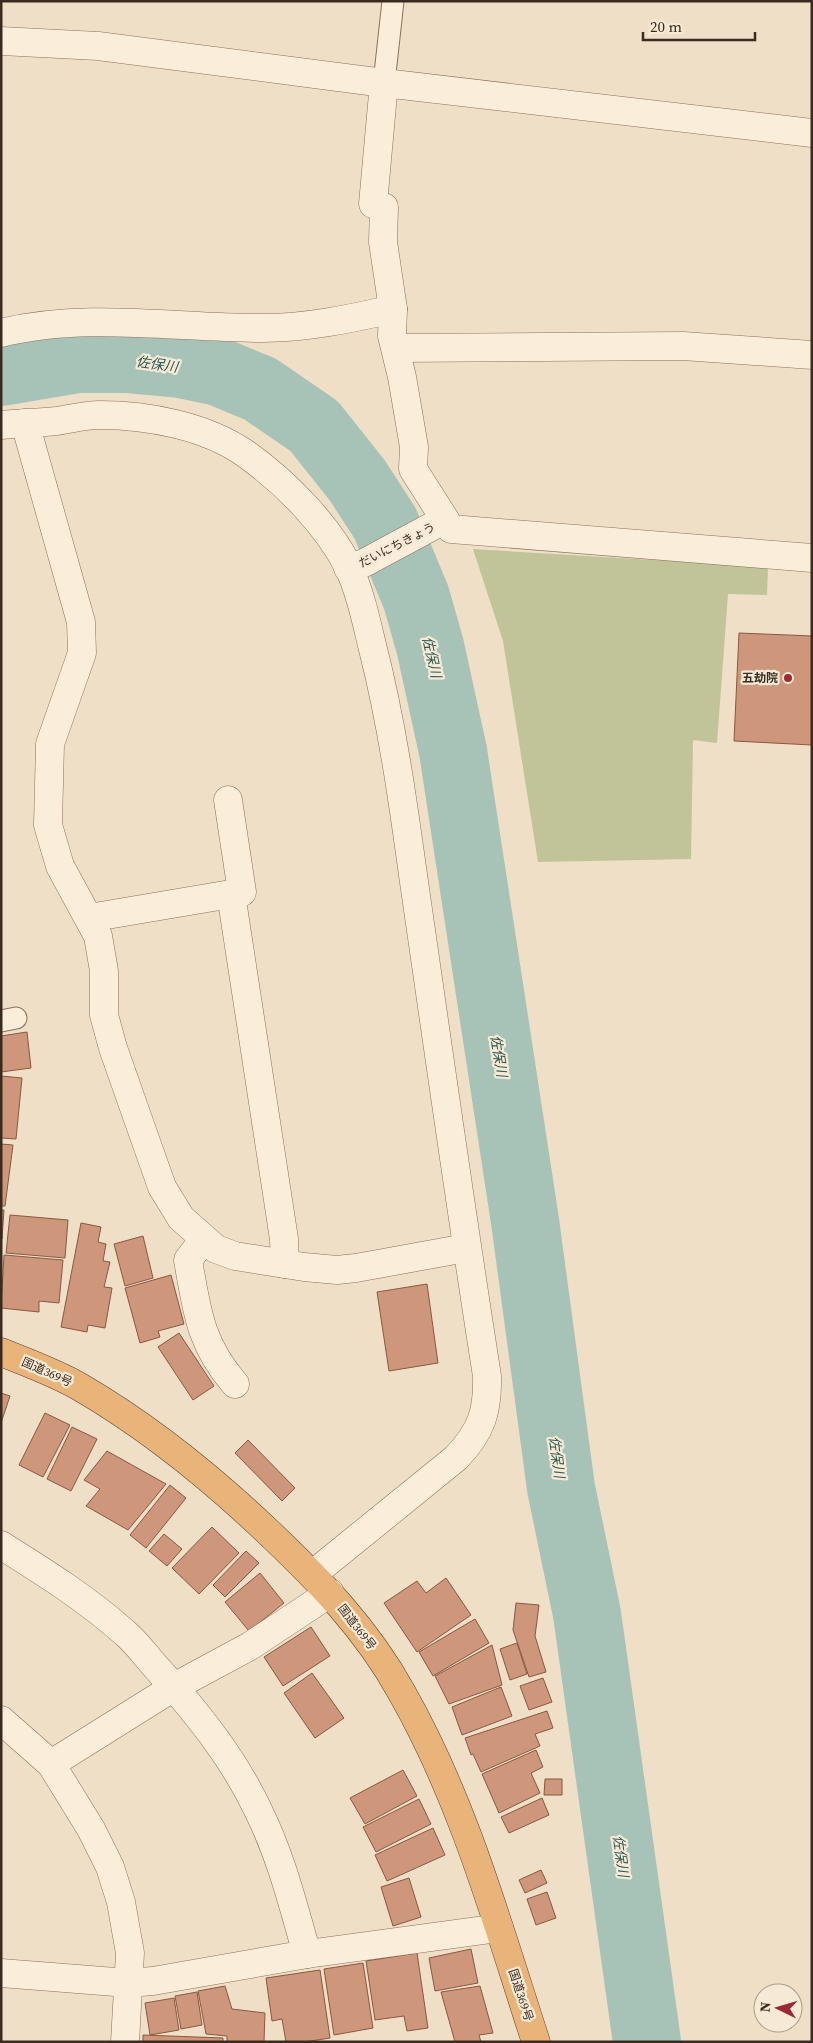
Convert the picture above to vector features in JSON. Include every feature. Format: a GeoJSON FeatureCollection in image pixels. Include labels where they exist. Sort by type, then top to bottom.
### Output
{"type":"FeatureCollection","features":[{"type":"Feature","properties":{"kind":"highway","name":"国道369号"},"geometry":{"type":"LineString","coordinates":[[1,1352],[79,1387],[126,1417],[187,1461],[225,1493],[322,1584],[368,1640],[402,1692],[434,1756],[471,1840],[536,2042]]}},
{"type":"Feature","properties":{"kind":"street"},"geometry":{"type":"LineString","coordinates":[[1,42],[98,46],[384,83],[812,133]]}},
{"type":"Feature","properties":{"kind":"street"},"geometry":{"type":"LineString","coordinates":[[384,83],[373,204],[384,207],[383,242],[393,310],[392,336],[396,348],[414,447],[413,469],[441,522],[452,529],[812,558]]}},
{"type":"Feature","properties":{"kind":"street"},"geometry":{"type":"LineString","coordinates":[[1,334],[18,329],[68,322],[272,328],[315,325],[393,310]]}},
{"type":"Feature","properties":{"kind":"street"},"geometry":{"type":"LineString","coordinates":[[396,348],[683,346],[812,355]]}},
{"type":"Feature","properties":{"kind":"street"},"geometry":{"type":"LineString","coordinates":[[51,1764],[174,1687],[250,1646],[322,1584],[470,1444],[482,1424],[488,1397],[487,1376],[466,1248],[399,778],[377,664],[363,611],[356,565],[275,477],[244,453],[220,440],[165,422],[130,417],[96,415],[55,421],[13,424],[81,622],[82,653],[50,744],[48,825],[60,866],[98,936],[104,971],[104,1015],[113,1048],[162,1187],[181,1218],[216,1248],[235,1256],[337,1270],[466,1248]]}},
{"type":"Feature","properties":{"kind":"street","name":"だいにちきょう"},"geometry":{"type":"LineString","coordinates":[[356,565],[441,522]]}},
{"type":"Feature","properties":{"kind":"street"},"geometry":{"type":"LineString","coordinates":[[89,918],[242,892],[228,800]]}},
{"type":"Feature","properties":{"kind":"street"},"geometry":{"type":"LineString","coordinates":[[231,894],[284,1239],[285,1264]]}},
{"type":"Feature","properties":{"kind":"street"},"geometry":{"type":"LineString","coordinates":[[204,1239],[188,1260],[193,1290],[204,1337],[214,1358],[235,1384]]}},
{"type":"Feature","properties":{"kind":"street"},"geometry":{"type":"LineString","coordinates":[[1,1545],[52,1576],[94,1607],[126,1634],[174,1687],[231,1761],[258,1810],[281,1863],[307,1954]]}},
{"type":"Feature","properties":{"kind":"street"},"geometry":{"type":"LineString","coordinates":[[1,1720],[51,1764],[91,1829],[110,1867],[122,1902],[130,1953],[125,2042]]}},
{"type":"Feature","properties":{"kind":"street"},"geometry":{"type":"LineString","coordinates":[[1,1973],[128,1983],[153,1981],[307,1954],[499,1928]]}},
{"type":"Feature","properties":{"kind":"lane"},"geometry":{"type":"LineString","coordinates":[[384,83],[393,1]]}},
{"type":"Feature","properties":{"kind":"green space"},"geometry":{"type":"Polygon","coordinates":[[[473,549],[768,567],[767,595],[728,594],[717,743],[693,740],[691,859],[538,862],[503,641],[473,549]]]}},
{"type":"Feature","properties":{"kind":"building"},"geometry":{"type":"Polygon","coordinates":[[[739,633],[812,636],[812,745],[734,741],[739,633]]]}},
{"type":"Feature","properties":{"kind":"building"},"geometry":{"type":"Polygon","coordinates":[[[27,1032],[31,1068],[1,1072],[1,1036],[27,1032]]]}},
{"type":"Feature","properties":{"kind":"building"},"geometry":{"type":"Polygon","coordinates":[[[1,1076],[22,1078],[16,1139],[1,1138],[1,1076]]]}},
{"type":"Feature","properties":{"kind":"building"},"geometry":{"type":"Polygon","coordinates":[[[1,1144],[13,1145],[5,1206],[1,1206],[1,1144]]]}},
{"type":"Feature","properties":{"kind":"building"},"geometry":{"type":"Polygon","coordinates":[[[1,1210],[4,1210],[2,1239],[1,1238],[1,1210]]]}},
{"type":"Feature","properties":{"kind":"building"},"geometry":{"type":"Polygon","coordinates":[[[10,1215],[68,1220],[65,1258],[6,1253],[10,1215]]]}},
{"type":"Feature","properties":{"kind":"building"},"geometry":{"type":"Polygon","coordinates":[[[81,1223],[101,1227],[98,1242],[106,1244],[103,1261],[110,1262],[104,1287],[112,1288],[105,1328],[88,1325],[87,1332],[61,1327],[81,1223]]]}},
{"type":"Feature","properties":{"kind":"building"},"geometry":{"type":"Polygon","coordinates":[[[143,1236],[153,1278],[125,1286],[114,1244],[143,1236]]]}},
{"type":"Feature","properties":{"kind":"building"},"geometry":{"type":"Polygon","coordinates":[[[4,1255],[63,1260],[59,1303],[39,1301],[39,1312],[1,1308],[4,1255]]]}},
{"type":"Feature","properties":{"kind":"building"},"geometry":{"type":"Polygon","coordinates":[[[171,1275],[184,1324],[158,1331],[160,1337],[140,1343],[125,1288],[171,1275]]]}},
{"type":"Feature","properties":{"kind":"building"},"geometry":{"type":"Polygon","coordinates":[[[427,1284],[438,1363],[389,1371],[377,1292],[427,1284]]]}},
{"type":"Feature","properties":{"kind":"building"},"geometry":{"type":"Polygon","coordinates":[[[179,1333],[214,1386],[193,1400],[158,1347],[179,1333]]]}},
{"type":"Feature","properties":{"kind":"building"},"geometry":{"type":"Polygon","coordinates":[[[1,1393],[10,1396],[1,1423],[1,1393]]]}},
{"type":"Feature","properties":{"kind":"building"},"geometry":{"type":"Polygon","coordinates":[[[45,1413],[70,1425],[43,1477],[19,1465],[45,1413]]]}},
{"type":"Feature","properties":{"kind":"building"},"geometry":{"type":"Polygon","coordinates":[[[72,1427],[97,1439],[71,1491],[47,1479],[72,1427]]]}},
{"type":"Feature","properties":{"kind":"building"},"geometry":{"type":"Polygon","coordinates":[[[248,1440],[295,1488],[282,1501],[235,1453],[248,1440]]]}},
{"type":"Feature","properties":{"kind":"building"},"geometry":{"type":"Polygon","coordinates":[[[107,1451],[166,1484],[128,1530],[86,1506],[100,1489],[84,1480],[107,1451]]]}},
{"type":"Feature","properties":{"kind":"building"},"geometry":{"type":"Polygon","coordinates":[[[170,1485],[186,1498],[146,1548],[130,1535],[170,1485]]]}},
{"type":"Feature","properties":{"kind":"building"},"geometry":{"type":"Polygon","coordinates":[[[212,1527],[239,1553],[199,1594],[172,1568],[212,1527]]]}},
{"type":"Feature","properties":{"kind":"building"},"geometry":{"type":"Polygon","coordinates":[[[164,1534],[182,1549],[167,1566],[149,1551],[164,1534]]]}},
{"type":"Feature","properties":{"kind":"building"},"geometry":{"type":"Polygon","coordinates":[[[246,1551],[259,1563],[225,1597],[213,1585],[246,1551]]]}},
{"type":"Feature","properties":{"kind":"building"},"geometry":{"type":"Polygon","coordinates":[[[260,1573],[284,1603],[249,1631],[225,1602],[260,1573]]]}},
{"type":"Feature","properties":{"kind":"building"},"geometry":{"type":"Polygon","coordinates":[[[446,1578],[471,1615],[417,1652],[384,1603],[417,1581],[426,1593],[446,1578]]]}},
{"type":"Feature","properties":{"kind":"building"},"geometry":{"type":"Polygon","coordinates":[[[516,1603],[539,1605],[535,1636],[546,1672],[529,1677],[513,1630],[516,1603]]]}},
{"type":"Feature","properties":{"kind":"building"},"geometry":{"type":"Polygon","coordinates":[[[475,1619],[489,1643],[433,1676],[419,1652],[475,1619]]]}},
{"type":"Feature","properties":{"kind":"building"},"geometry":{"type":"Polygon","coordinates":[[[311,1627],[330,1656],[283,1686],[264,1657],[311,1627]]]}},
{"type":"Feature","properties":{"kind":"building"},"geometry":{"type":"Polygon","coordinates":[[[517,1643],[527,1674],[510,1680],[500,1649],[517,1643]]]}},
{"type":"Feature","properties":{"kind":"building"},"geometry":{"type":"Polygon","coordinates":[[[492,1645],[502,1685],[449,1704],[435,1676],[492,1645]]]}},
{"type":"Feature","properties":{"kind":"building"},"geometry":{"type":"Polygon","coordinates":[[[312,1673],[344,1718],[315,1738],[284,1693],[312,1673]]]}},
{"type":"Feature","properties":{"kind":"building"},"geometry":{"type":"Polygon","coordinates":[[[543,1678],[552,1702],[529,1710],[520,1686],[543,1678]]]}},
{"type":"Feature","properties":{"kind":"building"},"geometry":{"type":"Polygon","coordinates":[[[501,1687],[512,1716],[462,1735],[452,1707],[501,1687]]]}},
{"type":"Feature","properties":{"kind":"building"},"geometry":{"type":"Polygon","coordinates":[[[547,1711],[553,1728],[535,1734],[540,1746],[481,1772],[473,1754],[471,1755],[465,1738],[547,1711]]]}},
{"type":"Feature","properties":{"kind":"building"},"geometry":{"type":"Polygon","coordinates":[[[536,1750],[543,1767],[531,1773],[540,1793],[499,1813],[482,1774],[536,1750]]]}},
{"type":"Feature","properties":{"kind":"building"},"geometry":{"type":"Polygon","coordinates":[[[403,1770],[417,1796],[365,1824],[350,1798],[403,1770]]]}},
{"type":"Feature","properties":{"kind":"building"},"geometry":{"type":"Polygon","coordinates":[[[545,1779],[562,1779],[562,1795],[544,1795],[545,1779]]]}},
{"type":"Feature","properties":{"kind":"building"},"geometry":{"type":"Polygon","coordinates":[[[542,1798],[549,1815],[509,1833],[501,1817],[542,1798]]]}},
{"type":"Feature","properties":{"kind":"building"},"geometry":{"type":"Polygon","coordinates":[[[419,1799],[431,1824],[376,1852],[363,1827],[419,1799]]]}},
{"type":"Feature","properties":{"kind":"building"},"geometry":{"type":"Polygon","coordinates":[[[433,1828],[445,1855],[387,1881],[375,1855],[433,1828]]]}},
{"type":"Feature","properties":{"kind":"building"},"geometry":{"type":"Polygon","coordinates":[[[541,1870],[547,1883],[525,1893],[519,1880],[541,1870]]]}},
{"type":"Feature","properties":{"kind":"building"},"geometry":{"type":"Polygon","coordinates":[[[409,1878],[421,1917],[393,1926],[381,1887],[409,1878]]]}},
{"type":"Feature","properties":{"kind":"building"},"geometry":{"type":"Polygon","coordinates":[[[547,1892],[556,1918],[536,1925],[527,1899],[547,1892]]]}},
{"type":"Feature","properties":{"kind":"building"},"geometry":{"type":"Polygon","coordinates":[[[471,1949],[478,1983],[435,1991],[429,1958],[471,1949]]]}},
{"type":"Feature","properties":{"kind":"building"},"geometry":{"type":"Polygon","coordinates":[[[417,1953],[428,2028],[407,2031],[404,2016],[375,2020],[366,1961],[417,1953]]]}},
{"type":"Feature","properties":{"kind":"building"},"geometry":{"type":"Polygon","coordinates":[[[363,1963],[373,2028],[334,2035],[324,1969],[363,1963]]]}},
{"type":"Feature","properties":{"kind":"building"},"geometry":{"type":"Polygon","coordinates":[[[320,1970],[330,2038],[304,2042],[286,2042],[282,2019],[272,2021],[266,1978],[320,1970]]]}},
{"type":"Feature","properties":{"kind":"building"},"geometry":{"type":"Polygon","coordinates":[[[225,1986],[232,2009],[265,2013],[264,2042],[227,2042],[227,2036],[206,2034],[198,1991],[225,1986]]]}},
{"type":"Feature","properties":{"kind":"building"},"geometry":{"type":"Polygon","coordinates":[[[480,1986],[493,2033],[479,2035],[481,2042],[455,2042],[441,1992],[480,1986]]]}},
{"type":"Feature","properties":{"kind":"building"},"geometry":{"type":"Polygon","coordinates":[[[197,1992],[202,2025],[181,2029],[175,1996],[197,1992]]]}},
{"type":"Feature","properties":{"kind":"building"},"geometry":{"type":"Polygon","coordinates":[[[174,1998],[179,2030],[150,2035],[145,2003],[174,1998]]]}},
{"type":"Feature","properties":{"kind":"building"},"geometry":{"type":"Polygon","coordinates":[[[143,2035],[223,2038],[223,2042],[143,2042],[143,2035]]]}},
{"type":"Feature","properties":{"kind":"waterway","name":"佐保川"},"geometry":{"type":"LineString","coordinates":[[1,372],[78,359],[126,359],[180,364],[219,372],[260,389],[314,426],[357,480],[385,523],[416,597],[430,646],[453,751],[525,1221],[561,1488],[587,1614],[647,2042]]}},
{"type":"Feature","properties":{"kind":"place","name":"五劫院"},"geometry":{"type":"Point","coordinates":[788,678]}}]}
